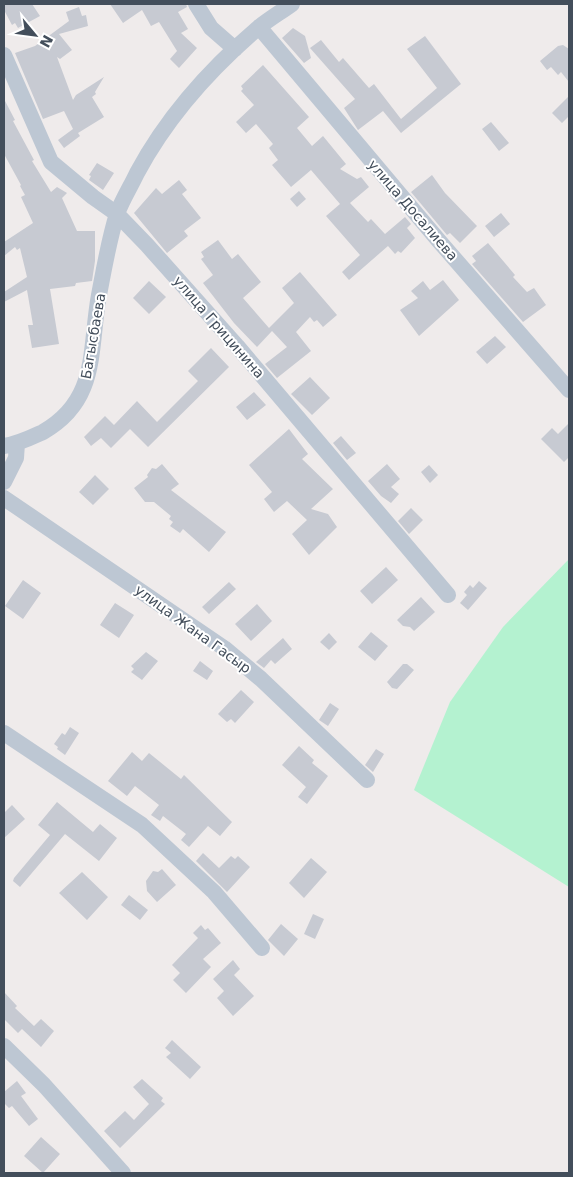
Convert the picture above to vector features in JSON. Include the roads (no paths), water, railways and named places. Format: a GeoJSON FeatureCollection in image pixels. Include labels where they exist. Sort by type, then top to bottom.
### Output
{"type":"FeatureCollection","features":[{"type":"Feature","properties":{"kind":"street"},"geometry":{"type":"LineString","coordinates":[[196,4],[211,28],[234,49]]}},
{"type":"Feature","properties":{"kind":"street","name":"Багысбаева"},"geometry":{"type":"LineString","coordinates":[[10,445],[31,438],[63,419],[77,401],[88,377],[99,297],[118,214],[160,132],[183,103],[234,49],[259,27],[292,4]]}},
{"type":"Feature","properties":{"kind":"street","name":"улица Досалиева"},"geometry":{"type":"LineString","coordinates":[[259,27],[407,203],[569,390]]}},
{"type":"Feature","properties":{"kind":"street","name":"улица Грицинина"},"geometry":{"type":"LineString","coordinates":[[4,54],[51,162],[61,172],[118,214],[237,346],[448,595]]}},
{"type":"Feature","properties":{"kind":"street"},"geometry":{"type":"LineString","coordinates":[[4,482],[16,458],[10,445]]}},
{"type":"Feature","properties":{"kind":"street","name":"улица Жана Гасыр"},"geometry":{"type":"LineString","coordinates":[[4,498],[224,648],[268,686],[367,780]]}},
{"type":"Feature","properties":{"kind":"street"},"geometry":{"type":"LineString","coordinates":[[4,733],[142,825],[214,892],[262,948]]}},
{"type":"Feature","properties":{"kind":"street"},"geometry":{"type":"LineString","coordinates":[[4,1046],[44,1086],[123,1173]]}}]}
